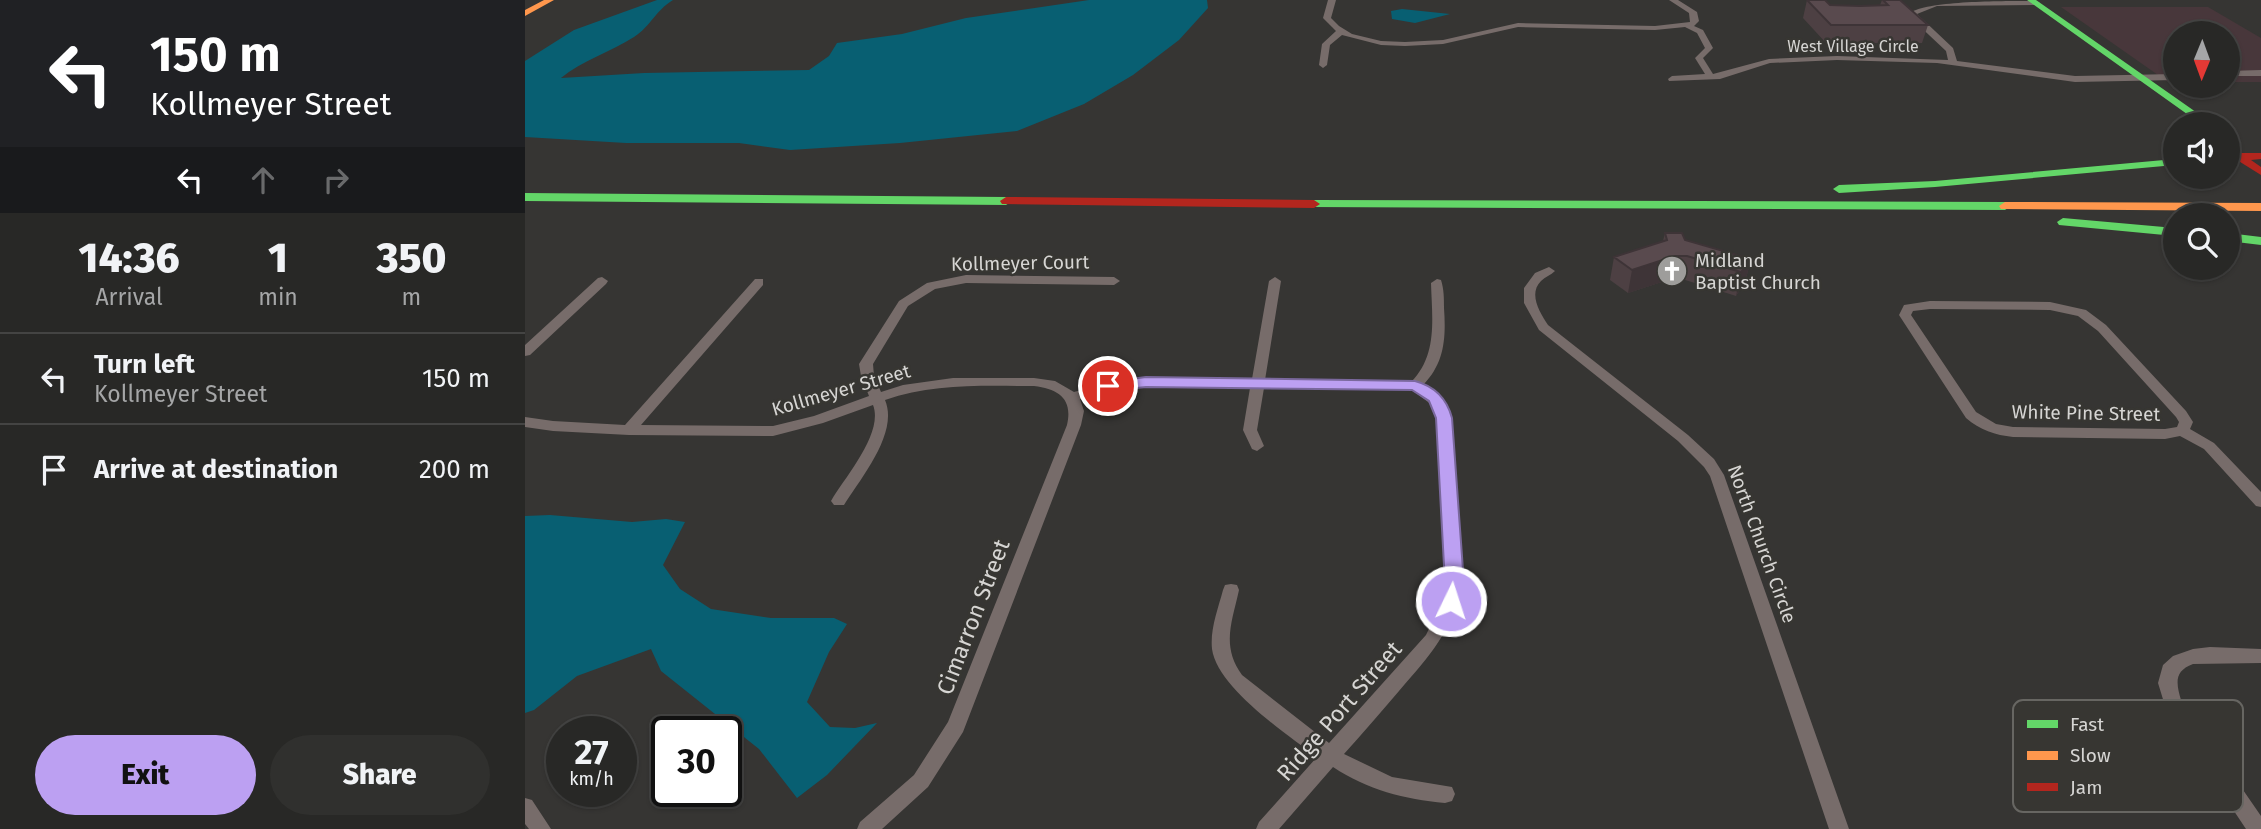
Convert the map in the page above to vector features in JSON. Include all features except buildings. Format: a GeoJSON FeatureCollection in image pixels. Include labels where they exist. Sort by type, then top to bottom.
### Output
{"type":"FeatureCollection","features":[{"type":"Feature","properties":{"kind":"main road"},"geometry":{"type":"LineString","coordinates":[[525,13],[550,0]]}},
{"type":"Feature","properties":{"kind":"main road"},"geometry":{"type":"LineString","coordinates":[[2033,2],[2191,112]]}},
{"type":"Feature","properties":{"kind":"main road"},"geometry":{"type":"LineString","coordinates":[[2136,76],[2182,112]]}},
{"type":"Feature","properties":{"kind":"main road"},"geometry":{"type":"LineString","coordinates":[[2240,145],[2259,157]]}},
{"type":"Feature","properties":{"kind":"main road"},"geometry":{"type":"LineString","coordinates":[[2240,155],[2259,157]]}},
{"type":"Feature","properties":{"kind":"main road"},"geometry":{"type":"LineString","coordinates":[[2240,160],[2261,173]]}},
{"type":"Feature","properties":{"kind":"main road"},"geometry":{"type":"LineString","coordinates":[[1791,190],[1935,184],[2163,163]]}},
{"type":"Feature","properties":{"kind":"main road"},"geometry":{"type":"LineString","coordinates":[[525,181],[1170,186]]}},
{"type":"Feature","properties":{"kind":"main road"},"geometry":{"type":"LineString","coordinates":[[1430,188],[2092,190]]}},
{"type":"Feature","properties":{"kind":"main road"},"geometry":{"type":"LineString","coordinates":[[525,197],[2261,207]]}},
{"type":"Feature","properties":{"kind":"main road"},"geometry":{"type":"LineString","coordinates":[[1761,206],[1941,211],[2163,231]]}},
{"type":"Feature","properties":{"kind":"main road"},"geometry":{"type":"LineString","coordinates":[[2240,238],[2261,240]]}},
{"type":"Feature","properties":{"kind":"street"},"geometry":{"type":"LineString","coordinates":[[1332,0],[1327,18],[1340,32],[1369,41],[1417,44],[1443,42],[1518,25],[1655,28],[1687,26],[1700,32],[1709,48],[1699,58],[1710,76]]}},
{"type":"Feature","properties":{"kind":"street"},"geometry":{"type":"LineString","coordinates":[[1673,0],[1688,8],[1695,16],[1695,21],[1687,26]]}},
{"type":"Feature","properties":{"kind":"street"},"geometry":{"type":"LineString","coordinates":[[1953,62],[1950,50],[1913,14],[1921,8],[1937,4],[2033,2]]}},
{"type":"Feature","properties":{"kind":"street"},"geometry":{"type":"LineString","coordinates":[[1323,65],[1326,44],[1340,32]]}},
{"type":"Feature","properties":{"kind":"street","name":"West Village Circle"},"geometry":{"type":"LineString","coordinates":[[1672,79],[1710,76],[1760,62],[1785,59],[1909,59],[1953,62],[2075,79],[2163,75]]}},
{"type":"Feature","properties":{"kind":"street"},"geometry":{"type":"LineString","coordinates":[[2240,72],[2261,71]]}},
{"type":"Feature","properties":{"kind":"street","name":"North Church Circle"},"geometry":{"type":"LineString","coordinates":[[1549,271],[1535,278],[1529,290],[1530,302],[1543,327],[1683,438],[1709,463],[1717,475],[1839,829]]}},
{"type":"Feature","properties":{"kind":"street","name":"Kollmeyer Court"},"geometry":{"type":"LineString","coordinates":[[839,501],[879,434],[884,413],[865,373],[871,353],[903,303],[920,291],[966,279],[1114,281]]}},
{"type":"Feature","properties":{"kind":"street"},"geometry":{"type":"LineString","coordinates":[[525,352],[603,281]]}},
{"type":"Feature","properties":{"kind":"street"},"geometry":{"type":"LineString","coordinates":[[1257,446],[1249,430],[1275,281]]}},
{"type":"Feature","properties":{"kind":"street"},"geometry":{"type":"LineString","coordinates":[[629,430],[759,282]]}},
{"type":"Feature","properties":{"kind":"street"},"geometry":{"type":"LineString","coordinates":[[1072,397],[1121,383],[1415,386],[1426,377],[1434,365],[1438,349],[1437,283]]}},
{"type":"Feature","properties":{"kind":"street","name":"White Pine Street"},"geometry":{"type":"LineString","coordinates":[[1930,305],[2050,306],[2082,313],[2102,328],[2181,414],[2186,422],[2182,431],[2165,434],[2013,432],[1989,427],[1971,415],[1909,323],[1905,315],[1908,308],[1930,305]]}},
{"type":"Feature","properties":{"kind":"street","name":"Kollmeyer Street"},"geometry":{"type":"LineString","coordinates":[[525,422],[629,430],[773,431],[818,420],[903,389],[953,382],[1050,384],[1072,397]]}},
{"type":"Feature","properties":{"kind":"street","name":"Ridge Port Street"},"geometry":{"type":"LineString","coordinates":[[1266,829],[1432,640],[1444,622],[1454,584],[1444,418],[1441,406],[1434,397],[1415,386]]}},
{"type":"Feature","properties":{"kind":"street","name":"Cimarron Street"},"geometry":{"type":"LineString","coordinates":[[867,829],[921,780],[956,726],[1074,425],[1077,411],[1072,397]]}},
{"type":"Feature","properties":{"kind":"street"},"geometry":{"type":"LineString","coordinates":[[2182,431],[2209,446],[2261,502]]}},
{"type":"Feature","properties":{"kind":"street"},"geometry":{"type":"LineString","coordinates":[[1231,590],[1219,643],[1224,667],[1235,680],[1331,755],[1391,786],[1445,794]]}},
{"type":"Feature","properties":{"kind":"street"},"geometry":{"type":"LineString","coordinates":[[2172,700],[2165,687],[2170,667],[2180,659],[2261,656]]}},
{"type":"Feature","properties":{"kind":"street"},"geometry":{"type":"LineString","coordinates":[[525,807],[541,829]]}},
{"type":"Feature","properties":{"kind":"street"},"geometry":{"type":"LineString","coordinates":[[2243,807],[2258,829]]}},
{"type":"Feature","properties":{"kind":"shaded area"},"geometry":{"type":"Polygon","coordinates":[[[2061,7],[2208,7],[2232,21],[2163,21],[2163,78],[2061,7]]]}},
{"type":"Feature","properties":{"kind":"shaded area"},"geometry":{"type":"Polygon","coordinates":[[[2240,26],[2261,38],[2261,82],[2240,82],[2240,26]]]}},
{"type":"Feature","properties":{"kind":"water"},"geometry":{"type":"Polygon","coordinates":[[[657,0],[673,0],[634,37],[561,78],[644,73],[809,70],[829,56],[837,43],[902,34],[966,18],[1089,0],[1207,0],[1208,8],[1179,40],[1133,75],[1084,104],[1017,131],[900,143],[790,150],[739,143],[626,143],[525,137],[525,61],[574,30],[657,0]]]}},
{"type":"Feature","properties":{"kind":"water"},"geometry":{"type":"Polygon","coordinates":[[[1402,9],[1450,14],[1415,23],[1392,19],[1391,11],[1402,9]]]}},
{"type":"Feature","properties":{"kind":"water"},"geometry":{"type":"Polygon","coordinates":[[[550,515],[632,522],[666,519],[685,522],[663,565],[680,589],[711,609],[771,618],[834,618],[847,624],[829,652],[807,702],[830,727],[855,728],[877,723],[827,775],[797,798],[759,749],[742,735],[742,716],[718,716],[661,671],[651,649],[577,676],[534,710],[525,713],[525,516],[550,515]]]}},
{"type":"Feature","properties":{"kind":"traffic: fast"},"geometry":{"type":"LineString","coordinates":[[2031,0],[2191,112]]}},
{"type":"Feature","properties":{"kind":"traffic: fast"},"geometry":{"type":"LineString","coordinates":[[1839,189],[1935,184],[2163,163]]}},
{"type":"Feature","properties":{"kind":"traffic: fast"},"geometry":{"type":"LineString","coordinates":[[525,197],[1006,201]]}},
{"type":"Feature","properties":{"kind":"traffic: fast"},"geometry":{"type":"LineString","coordinates":[[1314,204],[2005,206]]}},
{"type":"Feature","properties":{"kind":"traffic: fast"},"geometry":{"type":"LineString","coordinates":[[2063,222],[2163,231]]}},
{"type":"Feature","properties":{"kind":"traffic: fast"},"geometry":{"type":"LineString","coordinates":[[2240,238],[2261,241]]}},
{"type":"Feature","properties":{"kind":"traffic: slow"},"geometry":{"type":"LineString","coordinates":[[525,13],[550,0]]}},
{"type":"Feature","properties":{"kind":"traffic: slow"},"geometry":{"type":"LineString","coordinates":[[2005,206],[2261,207]]}},
{"type":"Feature","properties":{"kind":"traffic: jam"},"geometry":{"type":"LineString","coordinates":[[2240,157],[2261,156]]}},
{"type":"Feature","properties":{"kind":"traffic: jam"},"geometry":{"type":"LineString","coordinates":[[2240,157],[2261,172]]}},
{"type":"Feature","properties":{"kind":"traffic: jam"},"geometry":{"type":"LineString","coordinates":[[1006,201],[1314,204]]}},
{"type":"Feature","properties":{"kind":"place","name":"Midland Baptist Church"},"geometry":{"type":"Point","coordinates":[1672,271]}},
{"type":"Feature","properties":{"kind":"route"},"geometry":{"type":"LineString","coordinates":[[1108,386],[1146,382],[1415,386],[1434,397],[1441,406],[1444,418],[1454,584],[1451,601]]}}]}
